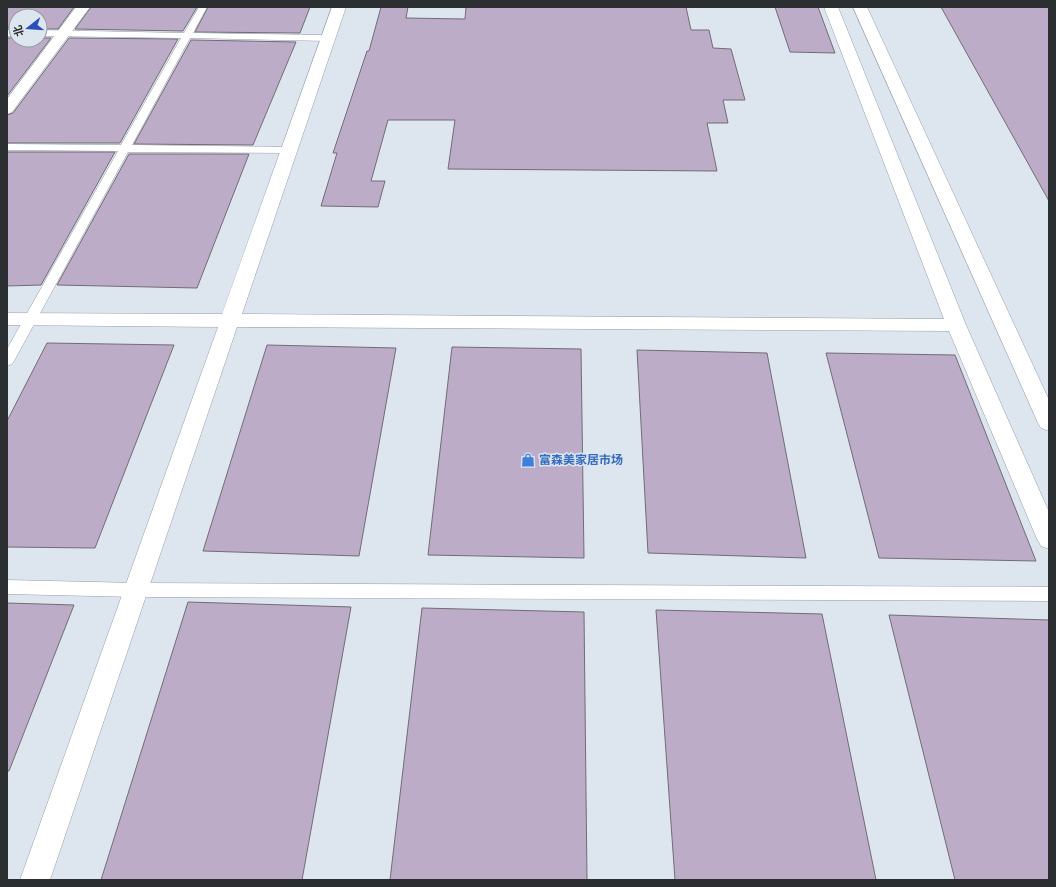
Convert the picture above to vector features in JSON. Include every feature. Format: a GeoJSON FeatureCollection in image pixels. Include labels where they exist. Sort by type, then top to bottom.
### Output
{"type":"FeatureCollection","features":[{"type":"Feature","properties":{"kind":"street"},"geometry":{"type":"LineString","coordinates":[[7,109],[83,7]]}},
{"type":"Feature","properties":{"kind":"street"},"geometry":{"type":"LineString","coordinates":[[35,880],[339,7]]}},
{"type":"Feature","properties":{"kind":"street"},"geometry":{"type":"LineString","coordinates":[[831,7],[956,325],[1049,539]]}},
{"type":"Feature","properties":{"kind":"street"},"geometry":{"type":"LineString","coordinates":[[860,7],[1049,423]]}},
{"type":"Feature","properties":{"kind":"street"},"geometry":{"type":"LineString","coordinates":[[7,319],[956,325]]}},
{"type":"Feature","properties":{"kind":"lane"},"geometry":{"type":"LineString","coordinates":[[7,361],[203,7]]}},
{"type":"Feature","properties":{"kind":"lane"},"geometry":{"type":"LineString","coordinates":[[48,33],[328,38]]}},
{"type":"Feature","properties":{"kind":"lane"},"geometry":{"type":"LineString","coordinates":[[7,147],[289,150]]}},
{"type":"Feature","properties":{"kind":"lane"},"geometry":{"type":"LineString","coordinates":[[7,587],[136,590],[1049,594]]}},
{"type":"Feature","properties":{"kind":"building"},"geometry":{"type":"Polygon","coordinates":[[[7,7],[74,7],[58,29],[48,29],[48,8],[8,8],[7,28],[7,7]]]}},
{"type":"Feature","properties":{"kind":"building"},"geometry":{"type":"Polygon","coordinates":[[[91,7],[197,7],[183,31],[75,29],[91,7]]]}},
{"type":"Feature","properties":{"kind":"building"},"geometry":{"type":"Polygon","coordinates":[[[208,7],[310,7],[300,33],[195,32],[208,7]]]}},
{"type":"Feature","properties":{"kind":"building"},"geometry":{"type":"Polygon","coordinates":[[[381,7],[408,7],[406,18],[465,19],[466,7],[686,7],[691,30],[709,30],[713,48],[731,49],[745,100],[723,100],[728,123],[707,123],[717,171],[448,169],[455,120],[388,120],[371,181],[385,181],[378,207],[321,206],[337,153],[333,153],[367,51],[369,51],[381,7]]]}},
{"type":"Feature","properties":{"kind":"building"},"geometry":{"type":"Polygon","coordinates":[[[775,7],[818,7],[835,53],[790,52],[775,7]]]}},
{"type":"Feature","properties":{"kind":"building"},"geometry":{"type":"Polygon","coordinates":[[[941,7],[1049,7],[1049,201],[941,7]]]}},
{"type":"Feature","properties":{"kind":"building"},"geometry":{"type":"Polygon","coordinates":[[[7,38],[8,48],[43,48],[7,96],[7,38]]]}},
{"type":"Feature","properties":{"kind":"building"},"geometry":{"type":"Polygon","coordinates":[[[69,38],[178,39],[120,143],[7,143],[7,115],[13,113],[69,38]]]}},
{"type":"Feature","properties":{"kind":"building"},"geometry":{"type":"Polygon","coordinates":[[[191,40],[296,42],[253,145],[134,144],[191,40]]]}},
{"type":"Feature","properties":{"kind":"building"},"geometry":{"type":"Polygon","coordinates":[[[7,152],[115,152],[41,285],[7,286],[7,152]]]}},
{"type":"Feature","properties":{"kind":"building"},"geometry":{"type":"Polygon","coordinates":[[[129,154],[249,154],[197,288],[57,285],[129,154]]]}},
{"type":"Feature","properties":{"kind":"building"},"geometry":{"type":"Polygon","coordinates":[[[47,343],[174,345],[95,548],[7,547],[7,421],[47,343]]]}},
{"type":"Feature","properties":{"kind":"building"},"geometry":{"type":"Polygon","coordinates":[[[267,345],[396,348],[359,556],[203,551],[267,345]]]}},
{"type":"Feature","properties":{"kind":"building"},"geometry":{"type":"Polygon","coordinates":[[[452,347],[581,349],[584,558],[428,555],[452,347]]]}},
{"type":"Feature","properties":{"kind":"building"},"geometry":{"type":"Polygon","coordinates":[[[637,350],[767,353],[806,558],[648,553],[637,350]]]}},
{"type":"Feature","properties":{"kind":"building"},"geometry":{"type":"Polygon","coordinates":[[[826,353],[955,355],[1036,561],[879,558],[826,353]]]}},
{"type":"Feature","properties":{"kind":"building"},"geometry":{"type":"Polygon","coordinates":[[[188,602],[351,607],[302,880],[101,880],[188,602]]]}},
{"type":"Feature","properties":{"kind":"building"},"geometry":{"type":"Polygon","coordinates":[[[7,603],[74,605],[9,771],[7,771],[7,603]]]}},
{"type":"Feature","properties":{"kind":"building"},"geometry":{"type":"Polygon","coordinates":[[[422,608],[584,612],[587,880],[390,880],[422,608]]]}},
{"type":"Feature","properties":{"kind":"building"},"geometry":{"type":"Polygon","coordinates":[[[656,610],[822,614],[876,880],[675,880],[656,610]]]}},
{"type":"Feature","properties":{"kind":"building"},"geometry":{"type":"Polygon","coordinates":[[[889,615],[1049,620],[1049,880],[955,880],[889,615]]]}},
{"type":"Feature","properties":{"kind":"place","name":"富森美家居市场"},"geometry":{"type":"Point","coordinates":[528,460]}}]}
